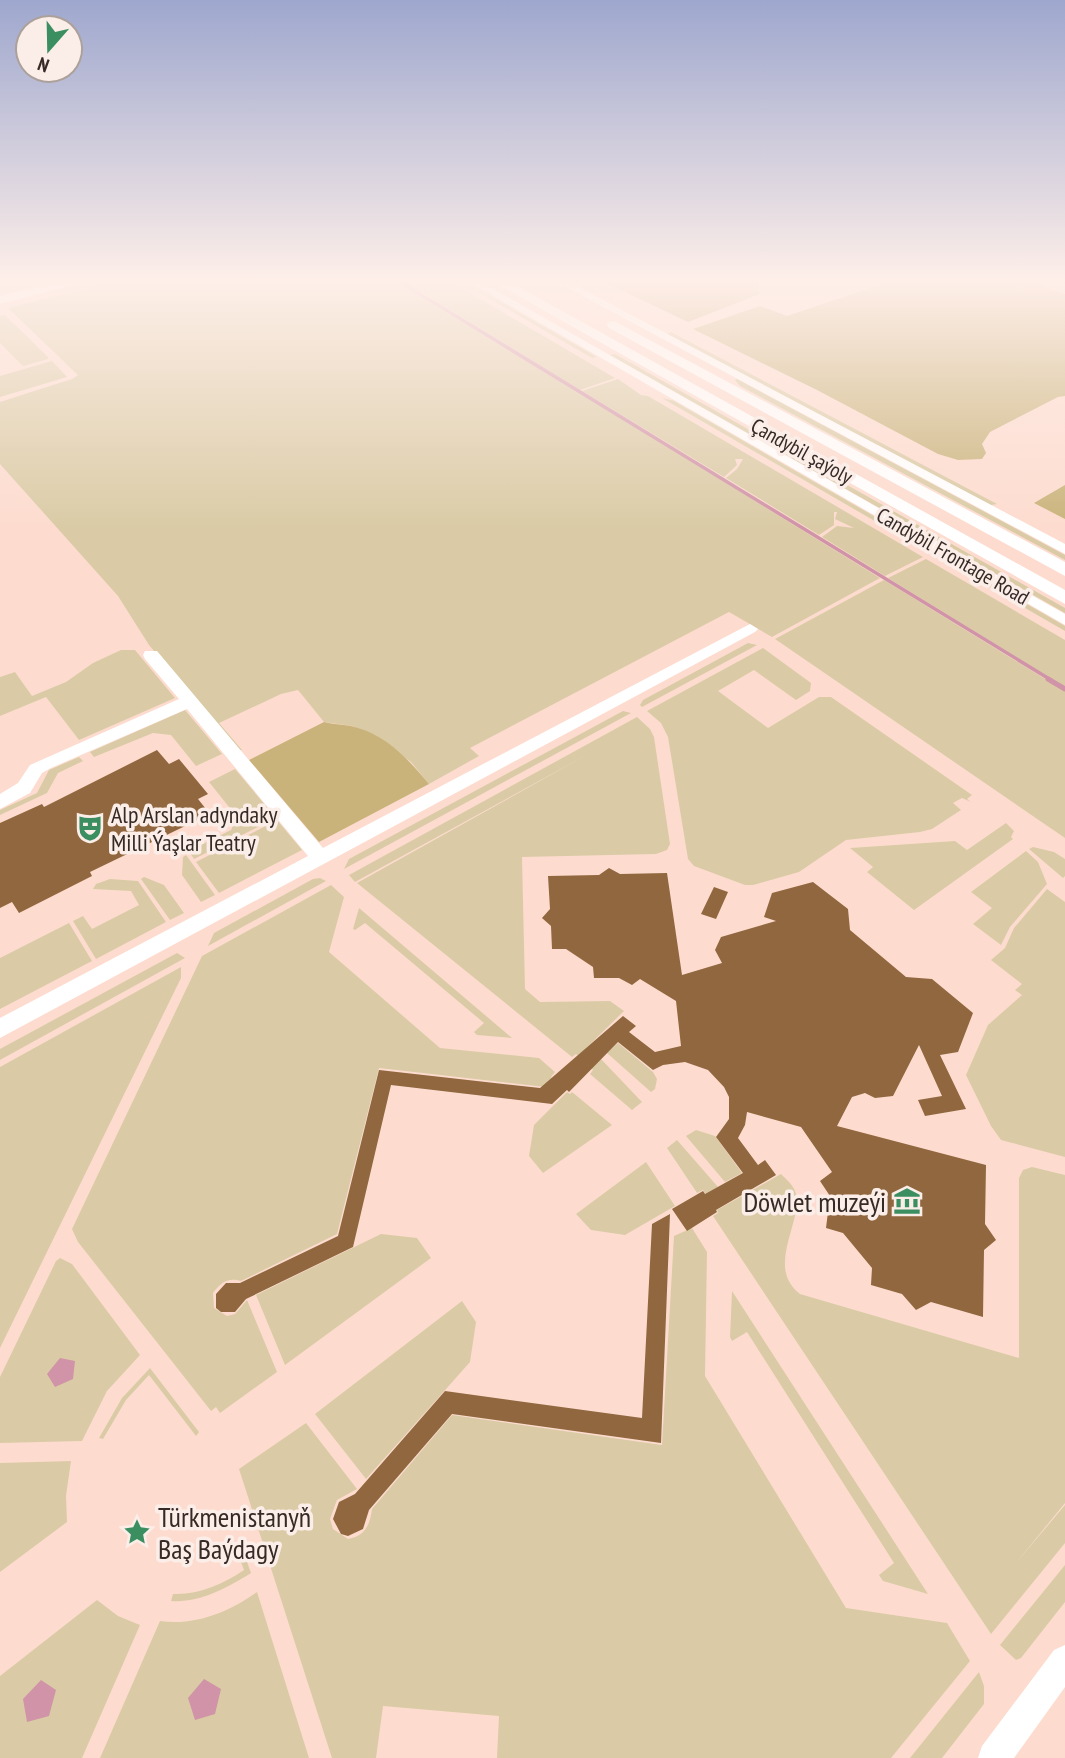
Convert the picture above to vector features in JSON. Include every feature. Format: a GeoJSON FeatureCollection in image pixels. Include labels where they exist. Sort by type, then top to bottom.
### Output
{"type":"FeatureCollection","features":[{"type":"Feature","properties":{"kind":"main road","name":"Çandybil şaýoly"},"geometry":{"type":"LineString","coordinates":[[639,365],[790,445],[1065,598]]}},
{"type":"Feature","properties":{"kind":"main road","name":"Çandybil şaýoly"},"geometry":{"type":"LineString","coordinates":[[692,365],[1065,570]]}},
{"type":"Feature","properties":{"kind":"main road"},"geometry":{"type":"LineString","coordinates":[[722,367],[731,388]]}},
{"type":"Feature","properties":{"kind":"main road"},"geometry":{"type":"LineString","coordinates":[[753,442],[790,445]]}},
{"type":"Feature","properties":{"kind":"street","name":"Candybil Frontage Road"},"geometry":{"type":"LineString","coordinates":[[629,365],[753,442],[1065,620]]}},
{"type":"Feature","properties":{"kind":"street"},"geometry":{"type":"LineString","coordinates":[[718,365],[1065,550]]}},
{"type":"Feature","properties":{"kind":"street"},"geometry":{"type":"LineString","coordinates":[[0,1029],[750,629]]}},
{"type":"Feature","properties":{"kind":"street"},"geometry":{"type":"LineString","coordinates":[[151,655],[320,859]]}},
{"type":"Feature","properties":{"kind":"street"},"geometry":{"type":"LineString","coordinates":[[0,802],[24,788],[36,769],[45,764],[190,701]]}},
{"type":"Feature","properties":{"kind":"street"},"geometry":{"type":"LineString","coordinates":[[994,1758],[1065,1661]]}},
{"type":"Feature","properties":{"kind":"shaded area"},"geometry":{"type":"Polygon","coordinates":[[[38,365],[56,365],[67,377],[0,397],[0,376],[38,365]]]}},
{"type":"Feature","properties":{"kind":"shaded area"},"geometry":{"type":"Polygon","coordinates":[[[68,365],[534,365],[880,578],[772,637],[729,612],[470,748],[479,756],[429,784],[411,762],[375,735],[352,726],[324,722],[298,690],[281,694],[219,723],[242,750],[239,751],[149,645],[118,596],[0,464],[0,402],[78,375],[68,365]]]}},
{"type":"Feature","properties":{"kind":"shaded area"},"geometry":{"type":"Polygon","coordinates":[[[540,365],[593,365],[615,378],[580,390],[540,365]]]}},
{"type":"Feature","properties":{"kind":"shaded area"},"geometry":{"type":"Polygon","coordinates":[[[628,365],[635,365],[762,438],[751,435],[628,365]]]}},
{"type":"Feature","properties":{"kind":"shaded area"},"geometry":{"type":"Polygon","coordinates":[[[726,365],[734,365],[997,504],[991,505],[726,365]]]}},
{"type":"Feature","properties":{"kind":"shaded area"},"geometry":{"type":"Polygon","coordinates":[[[766,365],[1065,365],[1065,396],[1058,397],[990,432],[982,444],[986,453],[982,459],[958,460],[938,454],[766,365]]]}},
{"type":"Feature","properties":{"kind":"shaded area"},"geometry":{"type":"Polygon","coordinates":[[[618,379],[641,395],[648,396],[923,557],[885,576],[822,537],[837,526],[854,528],[835,519],[837,512],[834,512],[834,525],[819,535],[726,478],[737,469],[743,459],[735,459],[737,465],[724,477],[582,391],[618,379]]]}},
{"type":"Feature","properties":{"kind":"shaded area"},"geometry":{"type":"Polygon","coordinates":[[[735,380],[1065,555],[1065,560],[740,386],[735,380]]]}},
{"type":"Feature","properties":{"kind":"shaded area"},"geometry":{"type":"Polygon","coordinates":[[[662,398],[674,401],[1065,626],[1065,631],[662,398]]]}},
{"type":"Feature","properties":{"kind":"shaded area"},"geometry":{"type":"Polygon","coordinates":[[[775,449],[787,451],[1065,608],[1065,613],[775,449]]]}},
{"type":"Feature","properties":{"kind":"shaded area"},"geometry":{"type":"Polygon","coordinates":[[[1065,485],[1065,519],[1034,503],[1065,485]]]}},
{"type":"Feature","properties":{"kind":"shaded area"},"geometry":{"type":"Polygon","coordinates":[[[926,559],[1065,640],[1065,687],[888,578],[926,559]]]}},
{"type":"Feature","properties":{"kind":"shaded area"},"geometry":{"type":"Polygon","coordinates":[[[884,580],[1065,691],[1065,838],[775,639],[884,580]]]}},
{"type":"Feature","properties":{"kind":"shaded area"},"geometry":{"type":"Polygon","coordinates":[[[748,643],[757,645],[642,707],[640,705],[643,700],[748,643]]]}},
{"type":"Feature","properties":{"kind":"shaded area"},"geometry":{"type":"Polygon","coordinates":[[[763,648],[811,683],[810,691],[796,700],[754,670],[718,691],[768,728],[819,697],[831,697],[972,795],[967,799],[971,802],[962,798],[953,803],[961,810],[932,829],[846,840],[799,872],[753,885],[745,885],[694,866],[688,859],[668,737],[661,723],[647,711],[763,648]]]}},
{"type":"Feature","properties":{"kind":"shaded area"},"geometry":{"type":"Polygon","coordinates":[[[121,650],[135,650],[175,698],[79,740],[46,697],[0,716],[0,677],[15,672],[32,696],[66,682],[93,663],[121,650]]]}},
{"type":"Feature","properties":{"kind":"shaded area"},"geometry":{"type":"Polygon","coordinates":[[[185,710],[222,754],[196,766],[171,735],[153,733],[94,757],[90,752],[185,710]]]}},
{"type":"Feature","properties":{"kind":"shaded area"},"geometry":{"type":"Polygon","coordinates":[[[623,711],[631,713],[344,869],[349,859],[623,711]]]}},
{"type":"Feature","properties":{"kind":"shaded area"},"geometry":{"type":"Polygon","coordinates":[[[637,717],[650,729],[654,737],[670,844],[667,850],[656,854],[522,857],[525,989],[540,1002],[610,1001],[624,1011],[578,1056],[576,1054],[572,1057],[357,883],[590,753],[355,882],[349,875],[637,717]]]}},
{"type":"Feature","properties":{"kind":"shaded area"},"geometry":{"type":"Polygon","coordinates":[[[324,722],[354,727],[379,737],[406,758],[429,784],[319,842],[249,760],[324,722]]]}},
{"type":"Feature","properties":{"kind":"shaded area"},"geometry":{"type":"Polygon","coordinates":[[[79,757],[83,761],[58,773],[47,793],[0,815],[0,810],[37,793],[49,770],[79,757]]]}},
{"type":"Feature","properties":{"kind":"shaded area"},"geometry":{"type":"Polygon","coordinates":[[[235,769],[276,818],[194,859],[189,851],[231,830],[237,817],[209,782],[235,769]]]}},
{"type":"Feature","properties":{"kind":"shaded area"},"geometry":{"type":"Polygon","coordinates":[[[277,820],[302,850],[219,893],[196,862],[277,820]]]}},
{"type":"Feature","properties":{"kind":"shaded area"},"geometry":{"type":"Polygon","coordinates":[[[1006,823],[1014,831],[1011,837],[1013,839],[914,910],[867,872],[873,867],[850,848],[955,841],[967,850],[1006,823]]]}},
{"type":"Feature","properties":{"kind":"shaded area"},"geometry":{"type":"Polygon","coordinates":[[[1033,847],[1054,852],[1065,859],[1065,876],[1063,878],[1029,849],[1033,847]]]}},
{"type":"Feature","properties":{"kind":"shaded area"},"geometry":{"type":"Polygon","coordinates":[[[1026,851],[1038,862],[1047,884],[1010,927],[1001,945],[973,924],[992,908],[971,892],[1026,851]]]}},
{"type":"Feature","properties":{"kind":"shaded area"},"geometry":{"type":"Polygon","coordinates":[[[186,855],[215,895],[201,902],[182,875],[183,857],[186,855]]]}},
{"type":"Feature","properties":{"kind":"shaded area"},"geometry":{"type":"Polygon","coordinates":[[[144,877],[164,885],[184,913],[170,920],[141,879],[144,877]]]}},
{"type":"Feature","properties":{"kind":"shaded area"},"geometry":{"type":"Polygon","coordinates":[[[110,879],[138,881],[166,922],[96,959],[73,921],[83,916],[92,929],[139,905],[131,891],[93,889],[96,884],[110,879]]]}},
{"type":"Feature","properties":{"kind":"shaded area"},"geometry":{"type":"Polygon","coordinates":[[[313,879],[326,881],[208,946],[214,933],[313,879]]]}},
{"type":"Feature","properties":{"kind":"shaded area"},"geometry":{"type":"Polygon","coordinates":[[[331,885],[344,897],[329,952],[440,1048],[539,1058],[555,1072],[551,1077],[553,1080],[545,1087],[379,1068],[337,1234],[241,1281],[225,1281],[213,1293],[214,1308],[227,1316],[235,1314],[247,1300],[277,1372],[220,1413],[216,1407],[211,1411],[78,1242],[72,1229],[202,956],[331,885]]]}},
{"type":"Feature","properties":{"kind":"shaded area"},"geometry":{"type":"Polygon","coordinates":[[[1047,889],[1065,902],[1065,1157],[1001,1140],[991,1126],[966,1075],[988,1025],[1022,995],[1015,990],[1022,984],[991,960],[1005,948],[1014,928],[1047,889]]]}},
{"type":"Feature","properties":{"kind":"shaded area"},"geometry":{"type":"Polygon","coordinates":[[[359,908],[512,1038],[477,1035],[474,1032],[484,1023],[365,923],[353,929],[359,908]]]}},
{"type":"Feature","properties":{"kind":"shaded area"},"geometry":{"type":"Polygon","coordinates":[[[69,923],[92,961],[0,1009],[0,958],[69,923]]]}},
{"type":"Feature","properties":{"kind":"shaded area"},"geometry":{"type":"Polygon","coordinates":[[[177,953],[185,958],[0,1060],[0,1049],[177,953]]]}},
{"type":"Feature","properties":{"kind":"shaded area"},"geometry":{"type":"Polygon","coordinates":[[[181,967],[181,978],[0,1348],[0,1067],[181,967]]]}},
{"type":"Feature","properties":{"kind":"shaded area"},"geometry":{"type":"Polygon","coordinates":[[[618,1043],[653,1072],[657,1079],[655,1089],[651,1092],[607,1053],[618,1043]]]}},
{"type":"Feature","properties":{"kind":"shaded area"},"geometry":{"type":"Polygon","coordinates":[[[601,1059],[642,1102],[632,1110],[590,1074],[593,1070],[591,1068],[601,1059]]]}},
{"type":"Feature","properties":{"kind":"shaded area"},"geometry":{"type":"Polygon","coordinates":[[[567,1092],[572,1092],[612,1125],[543,1173],[529,1156],[534,1125],[567,1092]]]}},
{"type":"Feature","properties":{"kind":"shaded area"},"geometry":{"type":"Polygon","coordinates":[[[696,1130],[715,1136],[742,1173],[725,1182],[686,1136],[696,1130]]]}},
{"type":"Feature","properties":{"kind":"shaded area"},"geometry":{"type":"Polygon","coordinates":[[[677,1140],[718,1187],[705,1194],[703,1190],[697,1193],[667,1148],[677,1140]]]}},
{"type":"Feature","properties":{"kind":"shaded area"},"geometry":{"type":"Polygon","coordinates":[[[646,1162],[675,1206],[625,1235],[591,1230],[576,1214],[646,1162]]]}},
{"type":"Feature","properties":{"kind":"shaded area"},"geometry":{"type":"Polygon","coordinates":[[[1032,1167],[1065,1175],[1065,1503],[1016,1563],[1065,1505],[1065,1543],[991,1634],[713,1216],[718,1213],[717,1210],[781,1174],[795,1191],[797,1203],[785,1257],[785,1270],[790,1283],[800,1294],[1019,1358],[1019,1178],[1023,1170],[1032,1167]]]}},
{"type":"Feature","properties":{"kind":"shaded area"},"geometry":{"type":"Polygon","coordinates":[[[692,1228],[707,1252],[705,1376],[846,1608],[947,1623],[970,1661],[891,1758],[497,1758],[499,1716],[383,1706],[376,1758],[332,1758],[239,1469],[306,1423],[357,1489],[337,1500],[330,1519],[333,1529],[348,1539],[366,1529],[372,1509],[452,1415],[662,1445],[674,1236],[692,1228]]]}},
{"type":"Feature","properties":{"kind":"shaded area"},"geometry":{"type":"Polygon","coordinates":[[[381,1234],[417,1238],[431,1258],[285,1365],[256,1295],[381,1234]]]}},
{"type":"Feature","properties":{"kind":"shaded area"},"geometry":{"type":"Polygon","coordinates":[[[60,1258],[72,1264],[140,1355],[107,1391],[82,1441],[0,1443],[0,1377],[56,1261],[60,1258]]]}},
{"type":"Feature","properties":{"kind":"shaded area"},"geometry":{"type":"Polygon","coordinates":[[[732,1291],[928,1594],[883,1581],[879,1575],[894,1563],[747,1332],[732,1341],[732,1291]]]}},
{"type":"Feature","properties":{"kind":"shaded area"},"geometry":{"type":"Polygon","coordinates":[[[462,1301],[476,1322],[470,1362],[366,1479],[315,1414],[462,1301]]]}},
{"type":"Feature","properties":{"kind":"shaded area"},"geometry":{"type":"Polygon","coordinates":[[[60,1358],[75,1361],[73,1379],[55,1387],[47,1374],[60,1358]]]}},
{"type":"Feature","properties":{"kind":"shaded area"},"geometry":{"type":"Polygon","coordinates":[[[150,1368],[199,1432],[196,1436],[149,1375],[126,1400],[103,1439],[99,1438],[122,1398],[150,1368]]]}},
{"type":"Feature","properties":{"kind":"shaded area"},"geometry":{"type":"Polygon","coordinates":[[[71,1461],[66,1496],[67,1522],[0,1572],[0,1463],[71,1461]]]}},
{"type":"Feature","properties":{"kind":"shaded area"},"geometry":{"type":"Polygon","coordinates":[[[246,1559],[251,1573],[232,1584],[203,1597],[171,1601],[173,1594],[201,1591],[228,1580],[244,1570],[241,1562],[246,1559]]]}},
{"type":"Feature","properties":{"kind":"shaded area"},"geometry":{"type":"Polygon","coordinates":[[[1065,1565],[1065,1602],[1021,1658],[1016,1660],[1000,1645],[1065,1565]]]}},
{"type":"Feature","properties":{"kind":"shaded area"},"geometry":{"type":"Polygon","coordinates":[[[257,1592],[309,1758],[100,1758],[160,1621],[186,1621],[211,1616],[235,1606],[257,1592]]]}},
{"type":"Feature","properties":{"kind":"shaded area"},"geometry":{"type":"Polygon","coordinates":[[[97,1600],[118,1616],[140,1625],[82,1758],[0,1758],[0,1676],[97,1600]]]}},
{"type":"Feature","properties":{"kind":"shaded area"},"geometry":{"type":"Polygon","coordinates":[[[979,1672],[984,1686],[984,1704],[942,1758],[910,1758],[979,1672]]]}},
{"type":"Feature","properties":{"kind":"shaded area"},"geometry":{"type":"Polygon","coordinates":[[[204,1679],[221,1689],[215,1714],[195,1720],[188,1698],[204,1679]]]}},
{"type":"Feature","properties":{"kind":"shaded area"},"geometry":{"type":"Polygon","coordinates":[[[41,1680],[56,1690],[49,1716],[27,1722],[23,1699],[41,1680]]]}},
{"type":"Feature","properties":{"kind":"building","name":"Alp Arslan adyndaky Milli Ýaşlar Teatry"},"geometry":{"type":"Polygon","coordinates":[[[157,750],[169,764],[179,759],[208,794],[198,799],[210,814],[90,872],[92,876],[19,913],[12,902],[0,908],[0,823],[42,804],[44,807],[157,750]]]}},
{"type":"Feature","properties":{"kind":"building","name":"Döwlet muzeýi"},"geometry":{"type":"Polygon","coordinates":[[[609,868],[620,874],[667,873],[682,975],[722,963],[715,950],[721,937],[776,921],[764,917],[772,893],[813,882],[848,909],[850,930],[906,977],[932,979],[973,1013],[958,1052],[940,1055],[966,1109],[925,1116],[918,1100],[942,1096],[919,1045],[893,1096],[875,1098],[865,1093],[852,1097],[837,1126],[986,1165],[985,1224],[996,1240],[984,1250],[983,1317],[931,1302],[916,1310],[902,1294],[871,1285],[872,1268],[843,1233],[826,1228],[830,1196],[820,1181],[832,1172],[801,1127],[747,1112],[745,1125],[738,1138],[758,1165],[765,1160],[776,1175],[716,1210],[717,1212],[687,1231],[672,1209],[743,1173],[716,1137],[729,1119],[729,1097],[724,1087],[708,1070],[685,1062],[663,1065],[653,1070],[618,1042],[569,1092],[567,1090],[552,1104],[391,1085],[353,1247],[246,1299],[235,1312],[221,1312],[216,1308],[216,1294],[226,1283],[240,1283],[338,1236],[379,1070],[540,1088],[623,1016],[636,1026],[629,1032],[655,1052],[681,1046],[676,1001],[640,979],[632,985],[619,978],[594,978],[593,967],[566,949],[552,949],[551,926],[542,918],[550,909],[548,876],[599,875],[609,868]]]}},
{"type":"Feature","properties":{"kind":"building"},"geometry":{"type":"Polygon","coordinates":[[[714,887],[728,892],[716,919],[701,914],[714,887]]]}},
{"type":"Feature","properties":{"kind":"building"},"geometry":{"type":"Polygon","coordinates":[[[670,1214],[661,1443],[452,1414],[369,1510],[363,1529],[348,1536],[341,1534],[333,1519],[339,1502],[355,1494],[445,1391],[642,1418],[652,1224],[670,1214]]]}},
{"type":"Feature","properties":{"kind":"waterway"},"geometry":{"type":"LineString","coordinates":[[536,365],[1051,680]]}},
{"type":"Feature","properties":{"kind":"waterway"},"geometry":{"type":"LineString","coordinates":[[1048,679],[1065,689]]}},
{"type":"Feature","properties":{"kind":"place","name":"Alp Arslan adyndaky Milli Ýaşlar Teatry"},"geometry":{"type":"Point","coordinates":[90,828]}},
{"type":"Feature","properties":{"kind":"place","name":"Döwlet muzeýi"},"geometry":{"type":"Point","coordinates":[907,1201]}},
{"type":"Feature","properties":{"kind":"place","name":"Türkmenistanyň Baş Baýdagy"},"geometry":{"type":"Point","coordinates":[137,1532]}}]}
